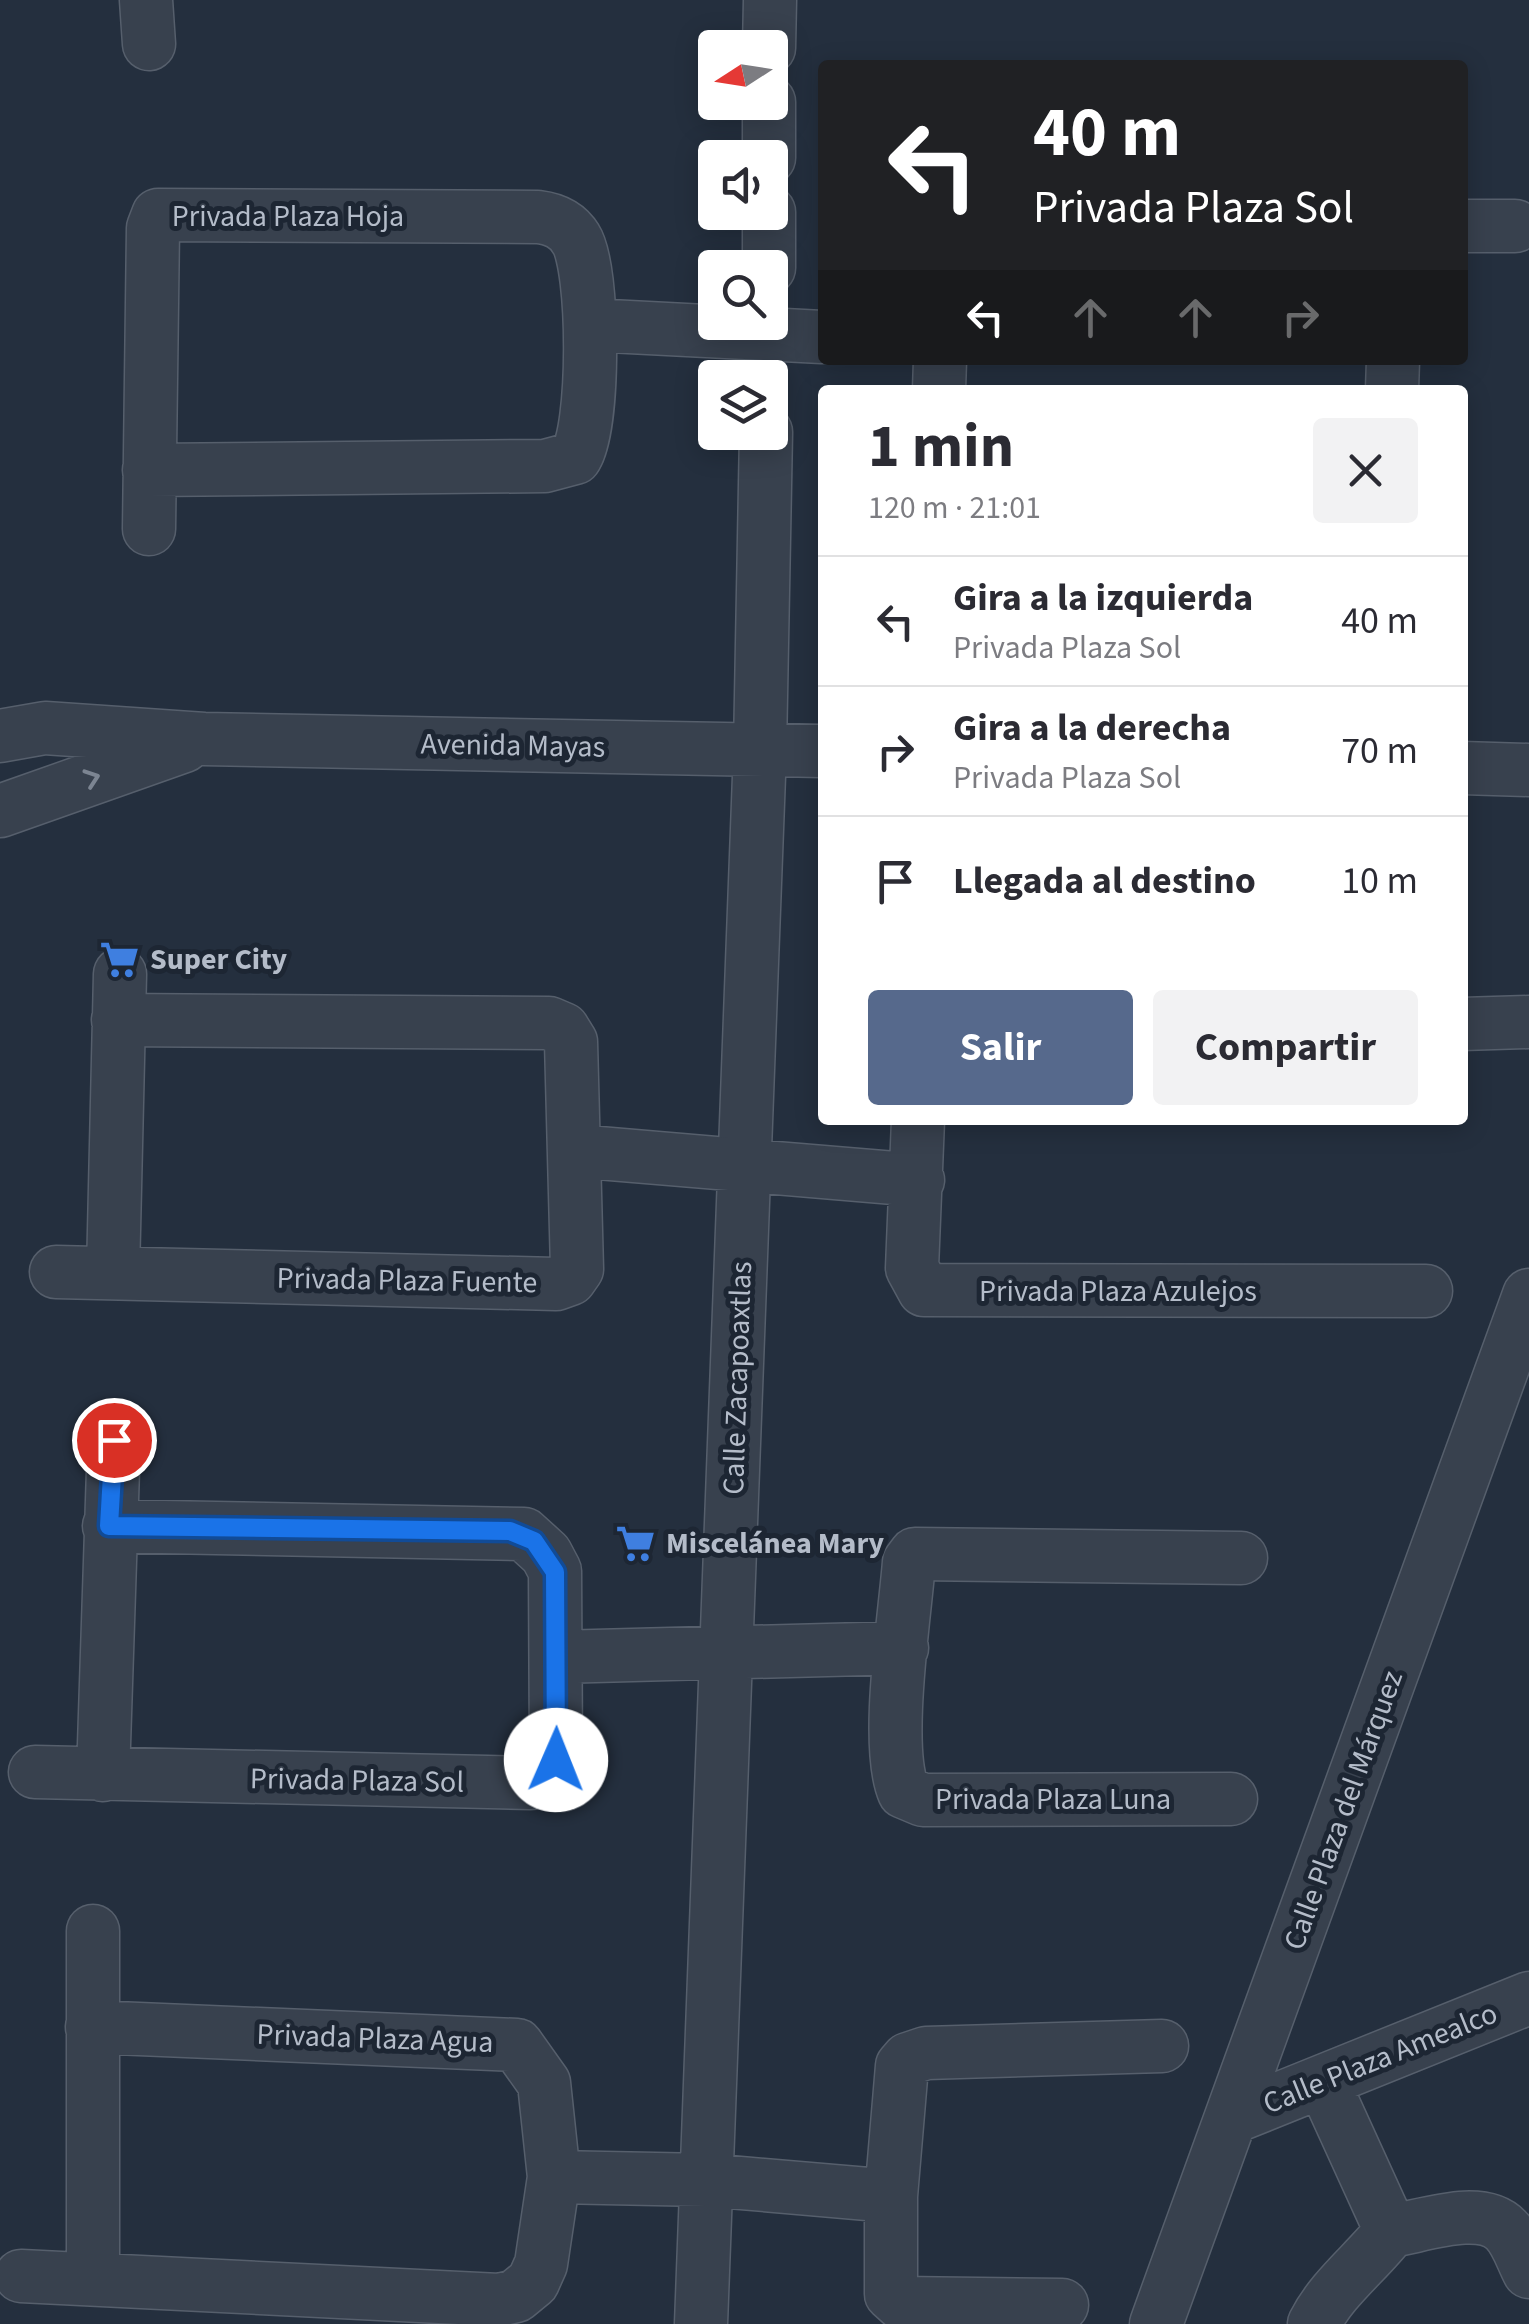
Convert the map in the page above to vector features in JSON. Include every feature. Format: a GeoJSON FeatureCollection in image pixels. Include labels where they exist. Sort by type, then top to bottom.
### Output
{"type":"FeatureCollection","features":[{"type":"Feature","properties":{"kind":"street"},"geometry":{"type":"LineString","coordinates":[[770,0],[770,30]]}},
{"type":"Feature","properties":{"kind":"street","name":"Privada Plaza Hoja"},"geometry":{"type":"LineString","coordinates":[[149,470],[560,464],[575,458],[586,436],[590,326],[581,249],[564,225],[552,218],[158,215],[154,228],[149,470],[149,529]]}},
{"type":"Feature","properties":{"kind":"street"},"geometry":{"type":"LineString","coordinates":[[1468,226],[1515,226]]}},
{"type":"Feature","properties":{"kind":"street"},"geometry":{"type":"LineString","coordinates":[[590,326],[768,345],[818,338]]}},
{"type":"Feature","properties":{"kind":"street","name":"Calle Zacapoaxtlas"},"geometry":{"type":"LineString","coordinates":[[701,2324],[760,749],[766,450]]}},
{"type":"Feature","properties":{"kind":"street","name":"Avenida Mayas"},"geometry":{"type":"LineString","coordinates":[[0,736],[45,728],[204,739],[818,751]]}},
{"type":"Feature","properties":{"kind":"street","name":"Avenida Mayas"},"geometry":{"type":"LineString","coordinates":[[0,811],[204,739]]}},
{"type":"Feature","properties":{"kind":"street"},"geometry":{"type":"LineString","coordinates":[[1468,768],[1529,770]]}},
{"type":"Feature","properties":{"kind":"street","name":"Privada Plaza Fuente"},"geometry":{"type":"LineString","coordinates":[[56,1272],[556,1284],[570,1279],[577,1269],[571,1042],[563,1029],[549,1022],[119,997],[113,1273]]}},
{"type":"Feature","properties":{"kind":"street"},"geometry":{"type":"LineString","coordinates":[[1468,1024],[1529,1022]]}},
{"type":"Feature","properties":{"kind":"street","name":"Privada Plaza Azulejos"},"geometry":{"type":"LineString","coordinates":[[918,1125],[912,1268],[924,1290],[1426,1291]]}},
{"type":"Feature","properties":{"kind":"street"},"geometry":{"type":"LineString","coordinates":[[574,1151],[918,1180]]}},
{"type":"Feature","properties":{"kind":"street","name":"Calle Plaza del Márquez"},"geometry":{"type":"LineString","coordinates":[[1156,2324],[1529,1295]]}},
{"type":"Feature","properties":{"kind":"street"},"geometry":{"type":"LineString","coordinates":[[103,1775],[114,1440]]}},
{"type":"Feature","properties":{"kind":"street","name":"Privada Plaza Sol"},"geometry":{"type":"LineString","coordinates":[[34,1772],[531,1783],[548,1775],[556,1760],[555,1572],[534,1541],[517,1532],[109,1526]]}},
{"type":"Feature","properties":{"kind":"street","name":"Privada Plaza Luna"},"geometry":{"type":"LineString","coordinates":[[1231,1799],[912,1798],[904,1792],[896,1766],[910,1562],[922,1552],[1241,1558]]}},
{"type":"Feature","properties":{"kind":"street"},"geometry":{"type":"LineString","coordinates":[[557,1657],[902,1648]]}},
{"type":"Feature","properties":{"kind":"street"},"geometry":{"type":"LineString","coordinates":[[93,1931],[93,2279]]}},
{"type":"Feature","properties":{"kind":"street","name":"Calle Plaza Amealco"},"geometry":{"type":"LineString","coordinates":[[1232,2118],[1529,1998]]}},
{"type":"Feature","properties":{"kind":"street","name":"Privada Plaza Agua"},"geometry":{"type":"LineString","coordinates":[[21,2276],[499,2300],[524,2290],[541,2264],[554,2177],[544,2083],[517,2045],[92,2028]]}},
{"type":"Feature","properties":{"kind":"street"},"geometry":{"type":"LineString","coordinates":[[1062,2305],[902,2303],[895,2299],[889,2288],[890,2196],[900,2074],[908,2059],[926,2053],[1162,2046]]}},
{"type":"Feature","properties":{"kind":"street"},"geometry":{"type":"LineString","coordinates":[[1324,2084],[1392,2231]]}},
{"type":"Feature","properties":{"kind":"street"},"geometry":{"type":"LineString","coordinates":[[554,2177],[706,2180],[890,2196]]}},
{"type":"Feature","properties":{"kind":"street"},"geometry":{"type":"LineString","coordinates":[[1314,2324],[1328,2298],[1363,2267],[1392,2231],[1478,2218],[1494,2220],[1511,2236],[1529,2272]]}},
{"type":"Feature","properties":{"kind":"place","name":"Super City"},"geometry":{"type":"Point","coordinates":[120,959]}},
{"type":"Feature","properties":{"kind":"place","name":"Miscelánea Mary"},"geometry":{"type":"Point","coordinates":[636,1543]}},
{"type":"Feature","properties":{"kind":"route"},"geometry":{"type":"LineString","coordinates":[[114,1440],[109,1526],[510,1531],[534,1541],[555,1572],[556,1760]]}}]}
